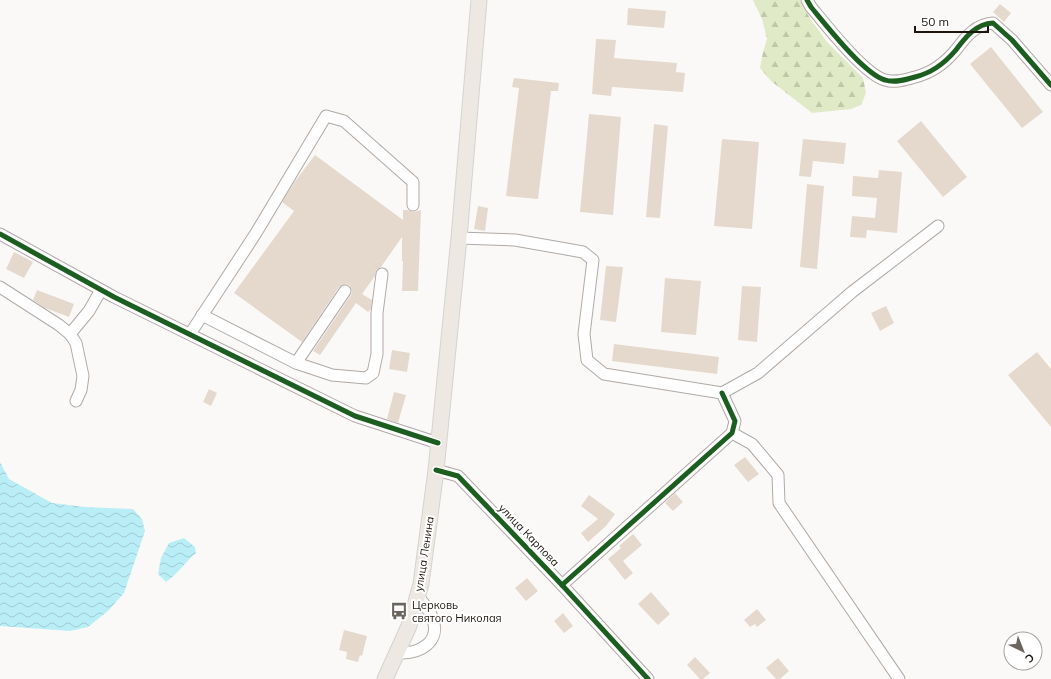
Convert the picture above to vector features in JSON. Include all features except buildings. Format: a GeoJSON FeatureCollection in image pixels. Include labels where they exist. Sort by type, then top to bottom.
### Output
{"type":"FeatureCollection","features":[{"type":"Feature","properties":{"kind":"main road","name":"улица Ленина"},"geometry":{"type":"LineString","coordinates":[[385,679],[409,626],[421,584],[436,470],[479,0]]}},
{"type":"Feature","properties":{"kind":"street"},"geometry":{"type":"LineString","coordinates":[[807,0],[811,7],[862,65],[875,76],[886,80],[901,81],[922,75],[938,67],[947,60],[976,28],[984,24],[993,23],[1012,40],[1051,85]]}},
{"type":"Feature","properties":{"kind":"street"},"geometry":{"type":"LineString","coordinates":[[190,334],[256,233],[326,116],[344,122],[412,182],[413,205]]}},
{"type":"Feature","properties":{"kind":"street"},"geometry":{"type":"LineString","coordinates":[[458,238],[515,240],[583,252],[593,260],[584,334],[587,360],[604,374],[722,393],[758,373],[852,292],[938,226]]}},
{"type":"Feature","properties":{"kind":"street"},"geometry":{"type":"LineString","coordinates":[[0,234],[101,290],[354,416],[438,443]]}},
{"type":"Feature","properties":{"kind":"street"},"geometry":{"type":"LineString","coordinates":[[202,315],[296,363],[332,374],[366,378],[374,374],[377,354],[377,313],[382,274]]}},
{"type":"Feature","properties":{"kind":"street"},"geometry":{"type":"LineString","coordinates":[[0,287],[59,325],[70,334],[76,343],[83,376],[81,390],[76,401]]}},
{"type":"Feature","properties":{"kind":"street"},"geometry":{"type":"LineString","coordinates":[[70,334],[89,311],[101,290]]}},
{"type":"Feature","properties":{"kind":"street"},"geometry":{"type":"LineString","coordinates":[[296,363],[345,291]]}},
{"type":"Feature","properties":{"kind":"street"},"geometry":{"type":"LineString","coordinates":[[562,585],[732,432],[735,421],[722,393]]}},
{"type":"Feature","properties":{"kind":"street"},"geometry":{"type":"LineString","coordinates":[[732,432],[752,444],[778,475],[779,503],[899,679]]}},
{"type":"Feature","properties":{"kind":"street","name":"улица Карпова"},"geometry":{"type":"LineString","coordinates":[[436,470],[458,476],[562,585],[648,679]]}},
{"type":"Feature","properties":{"kind":"street"},"geometry":{"type":"LineString","coordinates":[[398,653],[409,654],[422,649],[430,643],[435,628],[432,616],[418,596]]}},
{"type":"Feature","properties":{"kind":"green space"},"geometry":{"type":"Polygon","coordinates":[[[753,0],[800,0],[811,20],[827,42],[863,78],[866,93],[861,105],[851,109],[812,113],[771,81],[760,68],[767,39],[762,19],[753,0]]]}},
{"type":"Feature","properties":{"kind":"water"},"geometry":{"type":"Polygon","coordinates":[[[0,462],[9,479],[52,503],[85,507],[133,509],[142,519],[145,531],[124,593],[108,611],[88,627],[70,631],[0,626],[0,462]]]}},
{"type":"Feature","properties":{"kind":"water"},"geometry":{"type":"Polygon","coordinates":[[[184,538],[195,547],[196,553],[166,582],[158,574],[161,558],[169,543],[184,538]]]}},
{"type":"Feature","properties":{"kind":"cycle path"},"geometry":{"type":"LineString","coordinates":[[807,0],[811,7],[856,59],[876,76],[885,80],[903,80],[932,70],[946,60],[971,32],[981,26],[993,23],[1012,40],[1051,85]]}},
{"type":"Feature","properties":{"kind":"cycle path"},"geometry":{"type":"LineString","coordinates":[[0,234],[114,297],[355,416],[438,443]]}},
{"type":"Feature","properties":{"kind":"cycle path"},"geometry":{"type":"LineString","coordinates":[[562,585],[732,433],[735,421],[722,393]]}},
{"type":"Feature","properties":{"kind":"cycle path"},"geometry":{"type":"LineString","coordinates":[[436,470],[458,476],[562,585],[648,679]]}},
{"type":"Feature","properties":{"kind":"place","name":"Церковь святого Николая"},"geometry":{"type":"Point","coordinates":[399,611]}}]}
